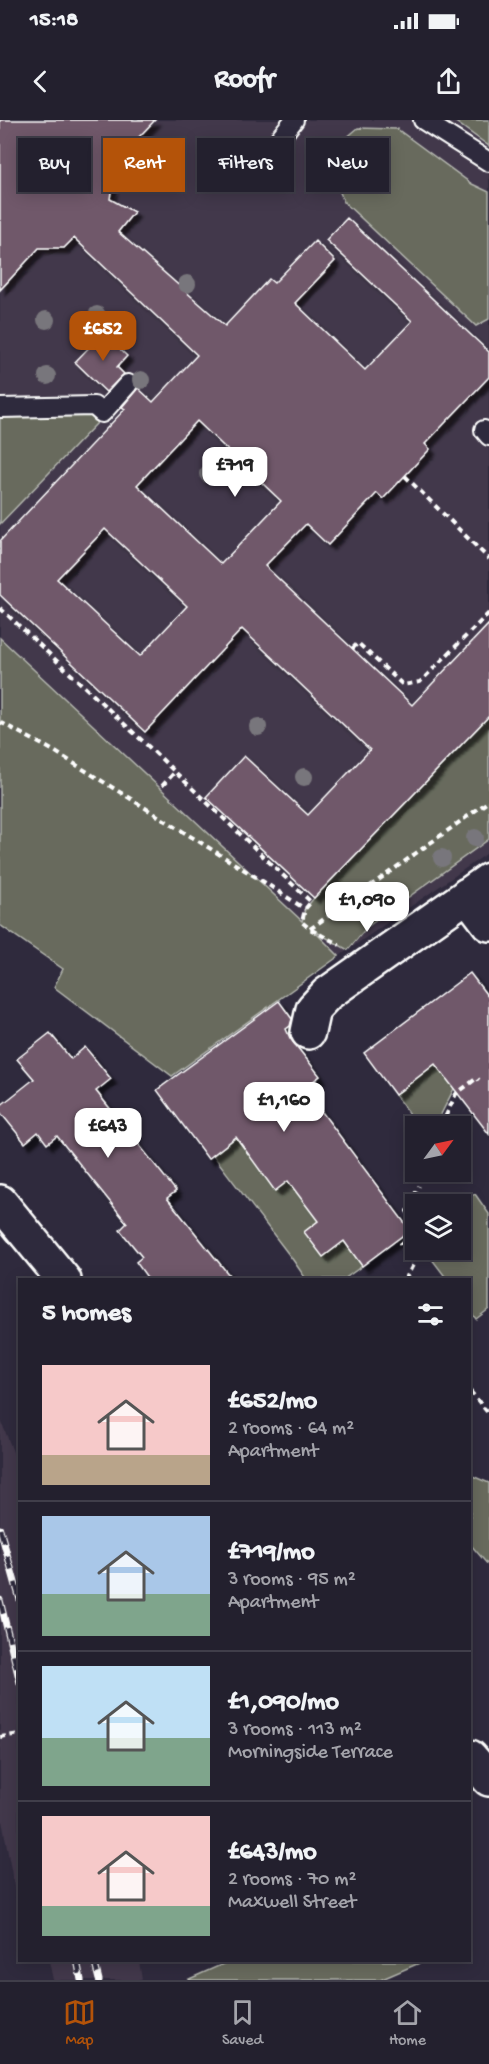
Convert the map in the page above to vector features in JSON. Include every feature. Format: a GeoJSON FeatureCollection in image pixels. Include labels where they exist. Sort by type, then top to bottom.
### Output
{"type":"FeatureCollection","features":[{"type":"Feature","properties":{"kind":"street"},"geometry":{"type":"LineString","coordinates":[[308,1032],[313,1009],[327,994],[478,888],[489,924]]}},
{"type":"Feature","properties":{"kind":"street"},"geometry":{"type":"LineString","coordinates":[[0,1202],[62,1278]]}},
{"type":"Feature","properties":{"kind":"street"},"geometry":{"type":"LineString","coordinates":[[471,1758],[489,1779]]}},
{"type":"Feature","properties":{"kind":"lane"},"geometry":{"type":"LineString","coordinates":[[280,138],[294,120]]}},
{"type":"Feature","properties":{"kind":"lane"},"geometry":{"type":"LineString","coordinates":[[423,120],[489,162]]}},
{"type":"Feature","properties":{"kind":"lane"},"geometry":{"type":"LineString","coordinates":[[0,408],[93,406],[102,414],[128,384]]}},
{"type":"Feature","properties":{"kind":"path"},"geometry":{"type":"LineString","coordinates":[[405,476],[489,559]]}},
{"type":"Feature","properties":{"kind":"path"},"geometry":{"type":"LineString","coordinates":[[0,608],[311,902],[305,909],[303,922],[310,929],[489,801]]}},
{"type":"Feature","properties":{"kind":"path"},"geometry":{"type":"LineString","coordinates":[[352,649],[358,643],[403,685],[420,682],[489,613]]}},
{"type":"Feature","properties":{"kind":"path"},"geometry":{"type":"LineString","coordinates":[[0,722],[54,751],[305,909]]}},
{"type":"Feature","properties":{"kind":"path"},"geometry":{"type":"LineString","coordinates":[[162,786],[175,772]]}},
{"type":"Feature","properties":{"kind":"path"},"geometry":{"type":"LineString","coordinates":[[446,1116],[456,1094],[477,1078],[479,1080]]}},
{"type":"Feature","properties":{"kind":"path"},"geometry":{"type":"LineString","coordinates":[[415,1194],[419,1186]]}},
{"type":"Feature","properties":{"kind":"path"},"geometry":{"type":"LineString","coordinates":[[406,1278],[414,1263],[412,1260]]}},
{"type":"Feature","properties":{"kind":"path"},"geometry":{"type":"LineString","coordinates":[[471,1392],[489,1414]]}},
{"type":"Feature","properties":{"kind":"path"},"geometry":{"type":"LineString","coordinates":[[0,1737],[18,1734]]}},
{"type":"Feature","properties":{"kind":"shaded area"},"geometry":{"type":"Polygon","coordinates":[[[0,120],[489,120],[489,852],[172,1076],[54,987],[63,969],[0,925],[0,120]]]}},
{"type":"Feature","properties":{"kind":"shaded area"},"geometry":{"type":"Polygon","coordinates":[[[0,1418],[18,1465],[18,1908],[0,1809],[0,1418]]]}},
{"type":"Feature","properties":{"kind":"shaded area"},"geometry":{"type":"Polygon","coordinates":[[[49,1962],[139,1962],[142,1980],[53,1980],[49,1962]]]}},
{"type":"Feature","properties":{"kind":"green space"},"geometry":{"type":"Polygon","coordinates":[[[453,120],[489,120],[489,146],[453,120]]]}},
{"type":"Feature","properties":{"kind":"green space"},"geometry":{"type":"Polygon","coordinates":[[[358,128],[397,129],[472,184],[489,192],[489,319],[476,326],[344,202],[340,192],[389,192],[389,138],[346,138],[358,128]]]}},
{"type":"Feature","properties":{"kind":"green space"},"geometry":{"type":"Polygon","coordinates":[[[85,411],[97,423],[0,524],[0,413],[85,411]]]}},
{"type":"Feature","properties":{"kind":"green space"},"geometry":{"type":"Polygon","coordinates":[[[0,638],[302,921],[305,909],[314,898],[489,716],[489,839],[367,927],[348,950],[313,930],[339,956],[172,1076],[54,987],[63,969],[0,925],[0,638]]]}},
{"type":"Feature","properties":{"kind":"green space"},"geometry":{"type":"Polygon","coordinates":[[[452,1051],[469,1059],[440,1116],[411,1116],[395,1095],[452,1051]]]}},
{"type":"Feature","properties":{"kind":"green space"},"geometry":{"type":"Polygon","coordinates":[[[255,1124],[275,1190],[288,1181],[318,1221],[324,1256],[344,1241],[362,1266],[345,1278],[305,1278],[213,1155],[255,1124]]]}},
{"type":"Feature","properties":{"kind":"green space"},"geometry":{"type":"Polygon","coordinates":[[[475,1194],[489,1214],[489,1309],[476,1319],[471,1312],[471,1278],[446,1278],[433,1260],[471,1260],[471,1197],[475,1194]]]}},
{"type":"Feature","properties":{"kind":"green space"},"geometry":{"type":"Polygon","coordinates":[[[471,1475],[489,1483],[489,1566],[471,1545],[471,1475]]]}},
{"type":"Feature","properties":{"kind":"green space"},"geometry":{"type":"Polygon","coordinates":[[[228,1962],[422,1962],[380,1980],[187,1980],[228,1962]]]}},
{"type":"Feature","properties":{"kind":"building"},"geometry":{"type":"Polygon","coordinates":[[[0,120],[155,120],[138,138],[103,138],[103,192],[111,192],[110,199],[134,212],[118,232],[225,326],[269,279],[274,283],[315,241],[335,261],[295,303],[365,370],[412,321],[326,240],[347,218],[489,352],[489,377],[425,444],[430,449],[383,499],[377,493],[328,545],[306,524],[265,566],[412,705],[489,624],[489,716],[314,898],[206,797],[244,756],[308,815],[370,750],[242,629],[145,732],[0,595],[0,541],[125,409],[122,407],[138,388],[153,402],[197,355],[74,238],[64,248],[39,248],[0,290],[0,120]],[[197,421],[137,485],[221,564],[281,501],[197,421]],[[105,529],[57,579],[140,656],[187,606],[105,529]]]}},
{"type":"Feature","properties":{"kind":"building"},"geometry":{"type":"Polygon","coordinates":[[[103,333],[127,356],[117,367],[124,374],[106,392],[75,362],[103,333]]]}},
{"type":"Feature","properties":{"kind":"building"},"geometry":{"type":"Polygon","coordinates":[[[470,973],[489,998],[489,1134],[435,1064],[395,1095],[364,1053],[470,973]]]}},
{"type":"Feature","properties":{"kind":"building"},"geometry":{"type":"Polygon","coordinates":[[[279,1001],[292,1019],[290,1026],[286,1029],[290,1038],[320,1076],[304,1088],[405,1223],[405,1234],[362,1266],[344,1241],[323,1257],[304,1232],[318,1221],[288,1181],[275,1191],[236,1137],[208,1159],[157,1090],[279,1001]]]}},
{"type":"Feature","properties":{"kind":"building"},"geometry":{"type":"Polygon","coordinates":[[[50,1033],[71,1059],[85,1047],[111,1079],[96,1091],[176,1191],[167,1198],[231,1278],[148,1278],[136,1262],[142,1257],[120,1230],[127,1223],[57,1136],[47,1144],[38,1132],[25,1143],[0,1112],[0,1106],[34,1079],[17,1059],[50,1033]]]}},
{"type":"Feature","properties":{"kind":"railway"},"geometry":{"type":"LineString","coordinates":[[0,1529],[18,1593]]}},
{"type":"Feature","properties":{"kind":"railway"},"geometry":{"type":"LineString","coordinates":[[0,1600],[18,1675]]}},
{"type":"Feature","properties":{"kind":"railway"},"geometry":{"type":"LineString","coordinates":[[77,1962],[81,1980]]}},
{"type":"Feature","properties":{"kind":"railway"},"geometry":{"type":"LineString","coordinates":[[94,1962],[99,1980]]}}]}
